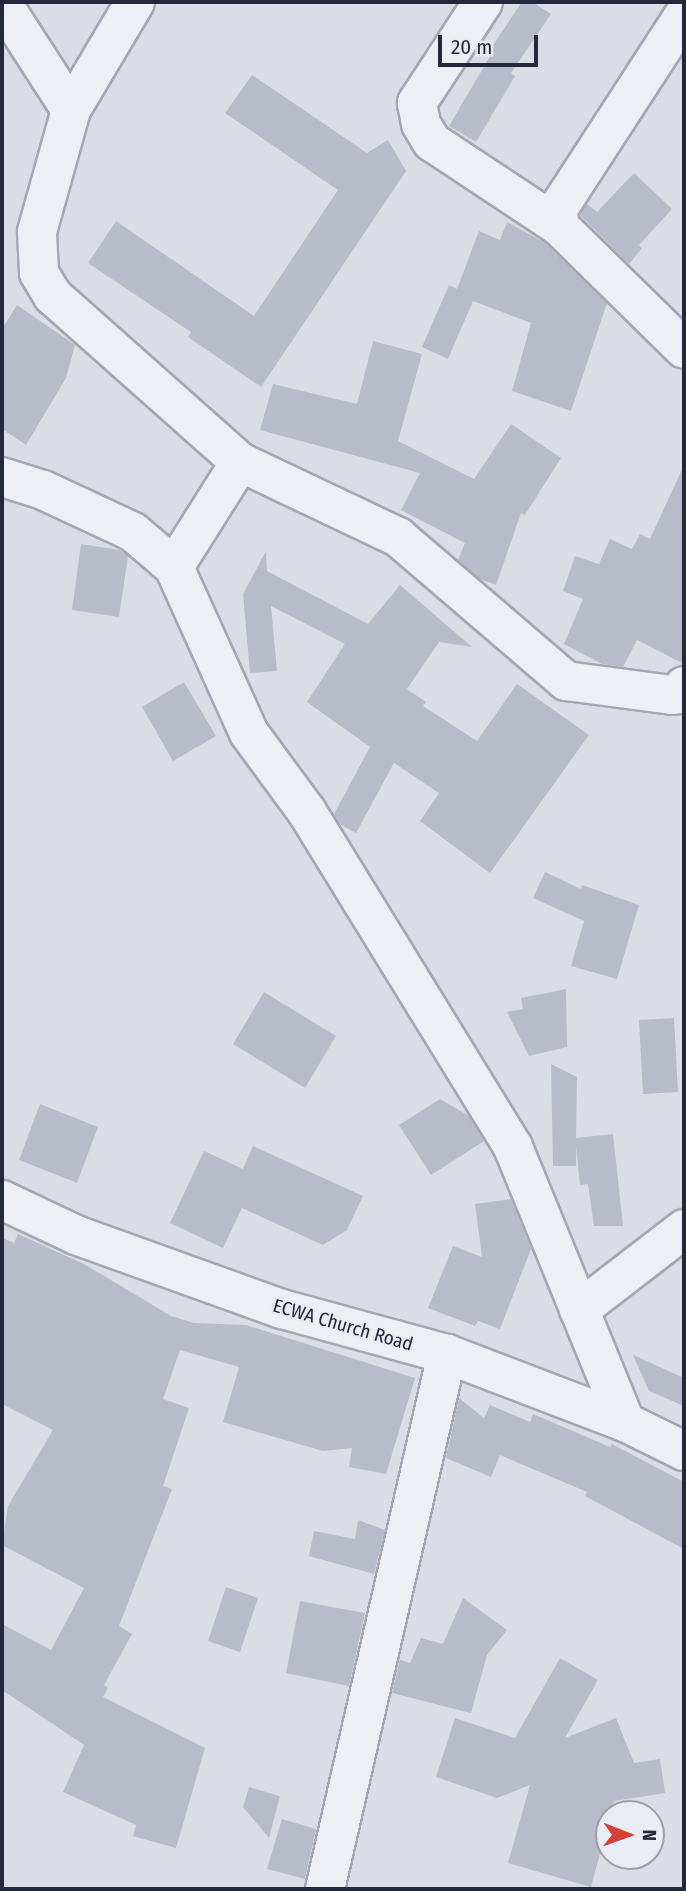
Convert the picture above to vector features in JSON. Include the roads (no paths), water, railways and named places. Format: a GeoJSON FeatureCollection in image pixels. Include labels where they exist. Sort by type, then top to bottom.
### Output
{"type":"FeatureCollection","features":[{"type":"Feature","properties":{"kind":"street"},"geometry":{"type":"LineString","coordinates":[[135,2],[99,57],[71,110],[37,232],[39,273],[53,296],[240,461],[398,537],[566,681],[672,695],[680,694],[684,686]]}},
{"type":"Feature","properties":{"kind":"street"},"geometry":{"type":"LineString","coordinates":[[483,2],[417,103],[421,124],[432,142],[559,226],[684,349]]}},
{"type":"Feature","properties":{"kind":"street"},"geometry":{"type":"LineString","coordinates":[[2,3],[71,110]]}},
{"type":"Feature","properties":{"kind":"street"},"geometry":{"type":"LineString","coordinates":[[559,226],[558,209],[684,15]]}},
{"type":"Feature","properties":{"kind":"street"},"geometry":{"type":"LineString","coordinates":[[174,567],[240,461]]}},
{"type":"Feature","properties":{"kind":"street"},"geometry":{"type":"LineString","coordinates":[[2,477],[43,489],[133,532],[174,567],[249,733],[307,812],[513,1147],[625,1422]]}},
{"type":"Feature","properties":{"kind":"street","name":"ECWA Church Road"},"geometry":{"type":"LineString","coordinates":[[2,1200],[76,1235],[282,1310],[447,1354],[625,1422],[684,1451]]}},
{"type":"Feature","properties":{"kind":"street"},"geometry":{"type":"LineString","coordinates":[[579,1310],[684,1228]]}},
{"type":"Feature","properties":{"kind":"street"},"geometry":{"type":"LineString","coordinates":[[326,1889],[447,1354]]}}]}
